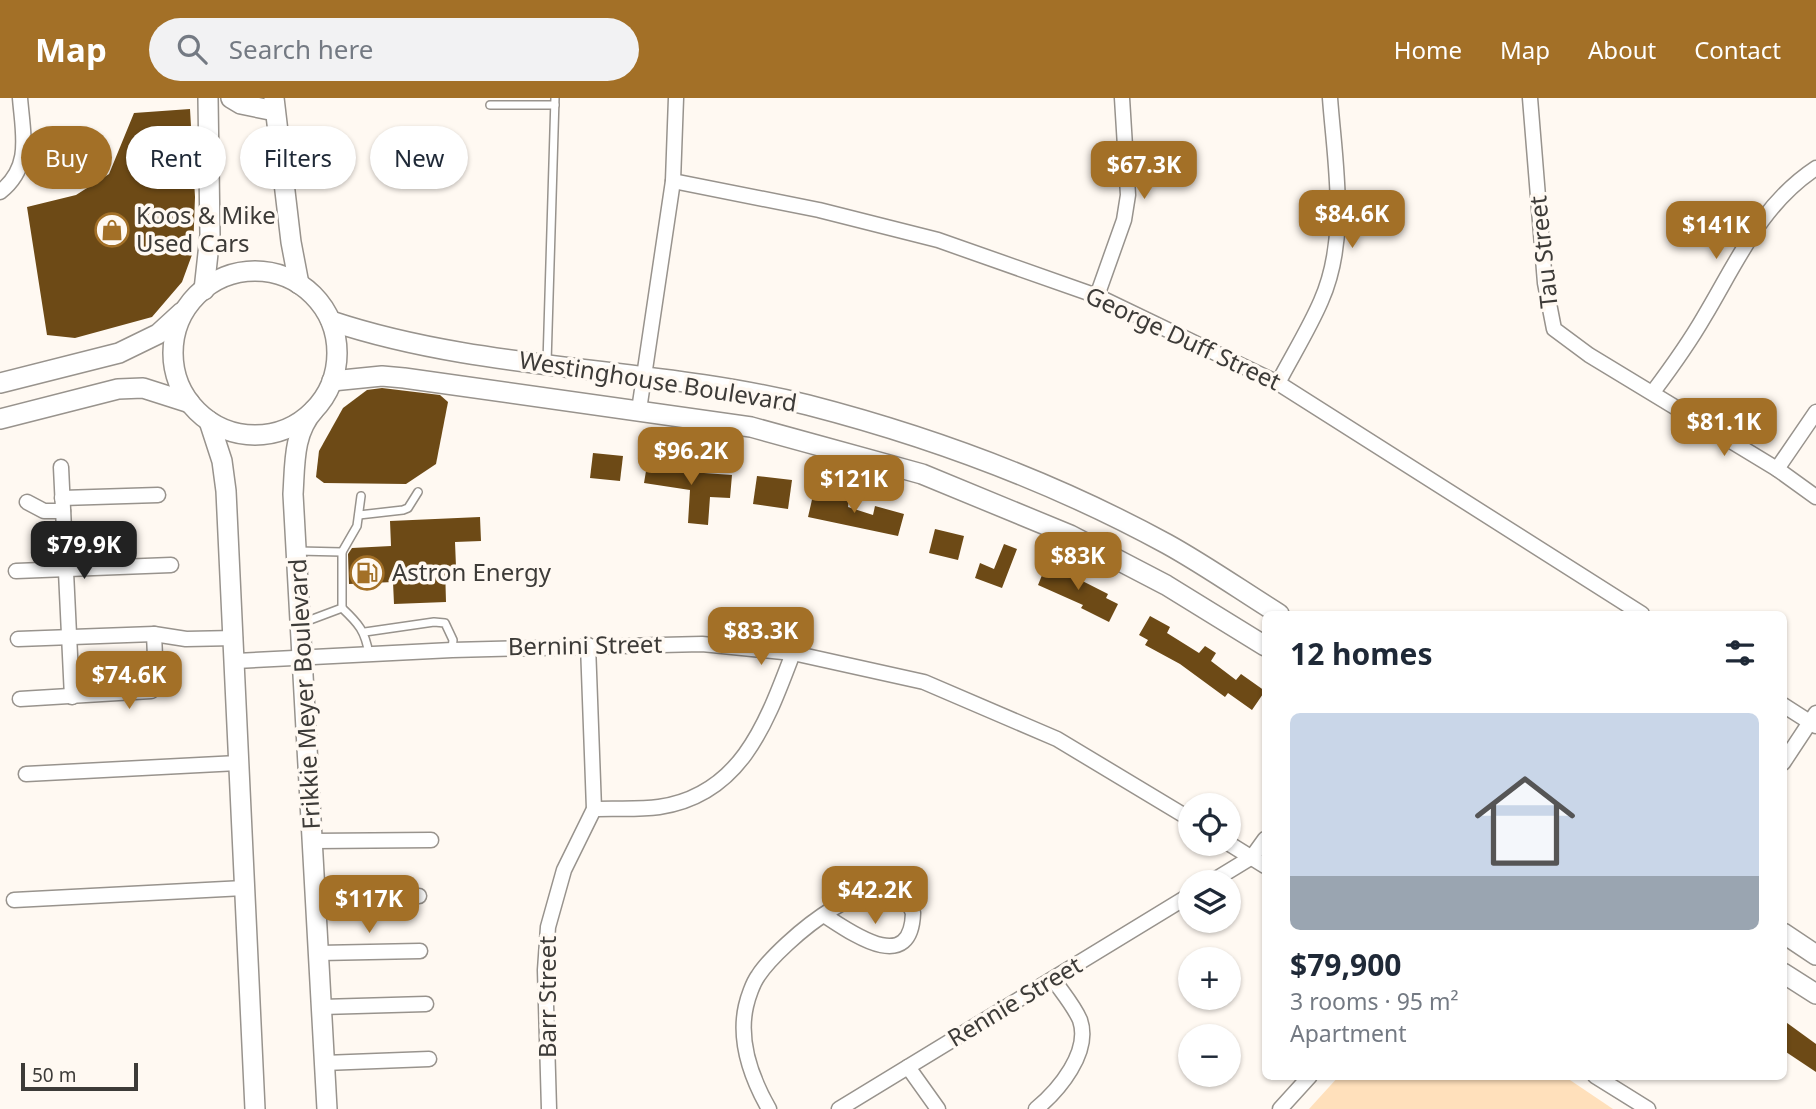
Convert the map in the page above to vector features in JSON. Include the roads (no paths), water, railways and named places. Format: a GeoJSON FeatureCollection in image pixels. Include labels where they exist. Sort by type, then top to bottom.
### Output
{"type":"FeatureCollection","features":[{"type":"Feature","properties":{"kind":"street"},"geometry":{"type":"LineString","coordinates":[[0,192],[15,180],[23,162],[20,98]]}},
{"type":"Feature","properties":{"kind":"street"},"geometry":{"type":"LineString","coordinates":[[204,290],[210,235],[208,98]]}},
{"type":"Feature","properties":{"kind":"street"},"geometry":{"type":"LineString","coordinates":[[231,98],[251,107],[275,104],[299,284]]}},
{"type":"Feature","properties":{"kind":"street"},"geometry":{"type":"LineString","coordinates":[[639,410],[673,181],[676,98]]}},
{"type":"Feature","properties":{"kind":"street"},"geometry":{"type":"LineString","coordinates":[[1097,296],[1124,220],[1128,195],[1122,98]]}},
{"type":"Feature","properties":{"kind":"street"},"geometry":{"type":"LineString","coordinates":[[1278,383],[1321,300],[1332,267],[1338,202],[1330,98]]}},
{"type":"Feature","properties":{"kind":"street","name":"Tau Street"},"geometry":{"type":"LineString","coordinates":[[1530,98],[1545,283],[1554,329],[1589,355],[1777,469],[1816,497]]}},
{"type":"Feature","properties":{"kind":"street"},"geometry":{"type":"LineString","coordinates":[[1653,392],[1687,345],[1768,209],[1788,188],[1816,168]]}},
{"type":"Feature","properties":{"kind":"street","name":"George Duff Street"},"geometry":{"type":"LineString","coordinates":[[673,181],[819,210],[938,240],[1097,296],[1278,383],[1637,611]]}},
{"type":"Feature","properties":{"kind":"street"},"geometry":{"type":"LineString","coordinates":[[0,383],[119,354],[158,334],[204,290],[234,274],[250,272],[284,277],[299,284],[318,300],[331,321],[337,362],[332,382],[314,410],[282,430],[263,435],[235,432],[209,421],[190,403],[178,381],[173,356],[179,323],[187,308]]}},
{"type":"Feature","properties":{"kind":"street","name":"Westinghouse Boulevard"},"geometry":{"type":"LineString","coordinates":[[331,321],[373,335],[417,345],[643,376],[808,405],[974,457],[1066,494],[1168,545],[1274,611]]}},
{"type":"Feature","properties":{"kind":"street","name":"Westinghouse Boulevard"},"geometry":{"type":"LineString","coordinates":[[332,382],[382,376],[404,377],[751,427],[922,474],[1070,535],[1166,585],[1262,644]]}},
{"type":"Feature","properties":{"kind":"street"},"geometry":{"type":"LineString","coordinates":[[0,419],[118,389],[143,388],[190,403]]}},
{"type":"Feature","properties":{"kind":"street","name":"Frikkie Meyer Boulevard"},"geometry":{"type":"LineString","coordinates":[[314,410],[303,422],[297,441],[293,494],[327,1109]]}},
{"type":"Feature","properties":{"kind":"street"},"geometry":{"type":"LineString","coordinates":[[1777,469],[1816,412]]}},
{"type":"Feature","properties":{"kind":"street"},"geometry":{"type":"LineString","coordinates":[[209,421],[222,461],[226,491],[255,1109]]}},
{"type":"Feature","properties":{"kind":"street"},"geometry":{"type":"LineString","coordinates":[[61,467],[72,697]]}},
{"type":"Feature","properties":{"kind":"street"},"geometry":{"type":"LineString","coordinates":[[27,502],[44,510],[63,504],[158,495]]}},
{"type":"Feature","properties":{"kind":"street"},"geometry":{"type":"LineString","coordinates":[[16,571],[171,565]]}},
{"type":"Feature","properties":{"kind":"street"},"geometry":{"type":"LineString","coordinates":[[18,639],[154,634],[186,639],[235,638]]}},
{"type":"Feature","properties":{"kind":"street"},"geometry":{"type":"LineString","coordinates":[[20,699],[151,691],[155,684],[154,634]]}},
{"type":"Feature","properties":{"kind":"street","name":"Bernini Street"},"geometry":{"type":"LineString","coordinates":[[236,660],[588,645],[702,643],[793,653],[925,682],[1057,739],[1178,812]]}},
{"type":"Feature","properties":{"kind":"street","name":"Barr Street"},"geometry":{"type":"LineString","coordinates":[[549,1109],[545,970],[548,927],[564,870],[594,809],[588,645]]}},
{"type":"Feature","properties":{"kind":"street"},"geometry":{"type":"LineString","coordinates":[[594,809],[660,807],[720,782],[752,745],[770,712],[793,653]]}},
{"type":"Feature","properties":{"kind":"street"},"geometry":{"type":"LineString","coordinates":[[1787,707],[1814,721],[1787,758]]}},
{"type":"Feature","properties":{"kind":"street"},"geometry":{"type":"LineString","coordinates":[[26,774],[239,763]]}},
{"type":"Feature","properties":{"kind":"street"},"geometry":{"type":"LineString","coordinates":[[314,841],[431,840]]}},
{"type":"Feature","properties":{"kind":"street"},"geometry":{"type":"LineString","coordinates":[[1231,870],[1252,857],[1262,843]]}},
{"type":"Feature","properties":{"kind":"street"},"geometry":{"type":"LineString","coordinates":[[1241,851],[1262,864]]}},
{"type":"Feature","properties":{"kind":"street"},"geometry":{"type":"LineString","coordinates":[[14,900],[244,888]]}},
{"type":"Feature","properties":{"kind":"street"},"geometry":{"type":"LineString","coordinates":[[769,1109],[749,1060],[743,1035],[746,1005],[757,977],[774,956],[824,915],[845,901],[866,893],[880,892],[905,900],[913,913],[906,935],[901,941],[887,946],[869,943],[824,915]]}},
{"type":"Feature","properties":{"kind":"street"},"geometry":{"type":"LineString","coordinates":[[317,898],[419,896]]}},
{"type":"Feature","properties":{"kind":"street","name":"Rennie Street"},"geometry":{"type":"LineString","coordinates":[[839,1109],[1178,902]]}},
{"type":"Feature","properties":{"kind":"street"},"geometry":{"type":"LineString","coordinates":[[1787,936],[1816,955]]}},
{"type":"Feature","properties":{"kind":"street"},"geometry":{"type":"LineString","coordinates":[[319,953],[420,951]]}},
{"type":"Feature","properties":{"kind":"street"},"geometry":{"type":"LineString","coordinates":[[1787,976],[1816,994]]}},
{"type":"Feature","properties":{"kind":"street"},"geometry":{"type":"LineString","coordinates":[[1036,1109],[1063,1079],[1082,1041],[1079,1018],[1053,979]]}},
{"type":"Feature","properties":{"kind":"street"},"geometry":{"type":"LineString","coordinates":[[322,1007],[426,1004]]}},
{"type":"Feature","properties":{"kind":"street"},"geometry":{"type":"LineString","coordinates":[[324,1063],[429,1059]]}},
{"type":"Feature","properties":{"kind":"street"},"geometry":{"type":"LineString","coordinates":[[908,1068],[938,1109]]}},
{"type":"Feature","properties":{"kind":"street"},"geometry":{"type":"LineString","coordinates":[[1280,1109],[1306,1080]]}},
{"type":"Feature","properties":{"kind":"street"},"geometry":{"type":"LineString","coordinates":[[1601,1080],[1648,1109]]}},
{"type":"Feature","properties":{"kind":"lane"},"geometry":{"type":"LineString","coordinates":[[490,105],[555,101],[547,363]]}},
{"type":"Feature","properties":{"kind":"lane"},"geometry":{"type":"LineString","coordinates":[[359,515],[403,510],[418,492]]}},
{"type":"Feature","properties":{"kind":"lane"},"geometry":{"type":"LineString","coordinates":[[342,608],[342,552],[359,515],[361,496]]}},
{"type":"Feature","properties":{"kind":"lane"},"geometry":{"type":"LineString","coordinates":[[298,551],[342,552]]}},
{"type":"Feature","properties":{"kind":"lane"},"geometry":{"type":"LineString","coordinates":[[302,623],[342,608]]}},
{"type":"Feature","properties":{"kind":"lane"},"geometry":{"type":"LineString","coordinates":[[342,608],[359,622],[365,632],[369,655]]}},
{"type":"Feature","properties":{"kind":"lane"},"geometry":{"type":"LineString","coordinates":[[365,632],[434,622],[445,623],[453,640],[452,650]]}},
{"type":"Feature","properties":{"kind":"place","name":"Koos & Mike Used Cars"},"geometry":{"type":"Point","coordinates":[112,230]}},
{"type":"Feature","properties":{"kind":"place","name":"Astron Energy"},"geometry":{"type":"Point","coordinates":[367,573]}}]}
